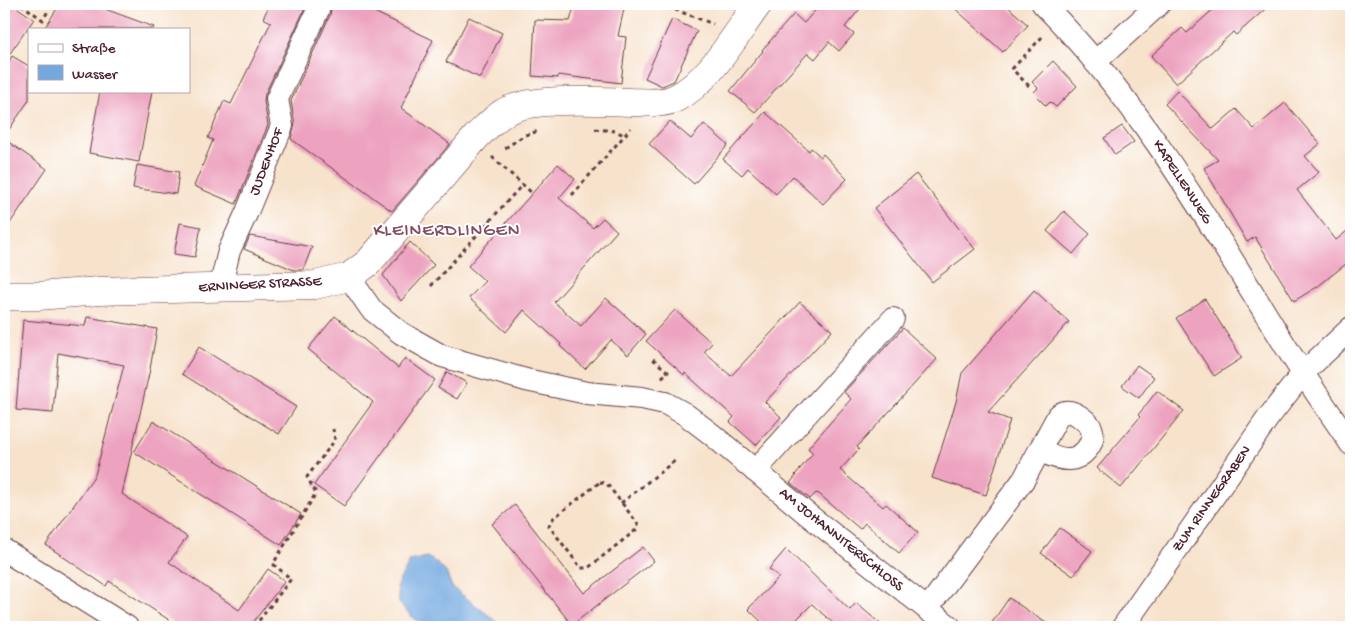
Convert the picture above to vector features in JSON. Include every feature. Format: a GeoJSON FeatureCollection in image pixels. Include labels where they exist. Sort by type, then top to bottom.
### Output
{"type":"FeatureCollection","features":[{"type":"Feature","properties":{"kind":"street","name":"ERNINGER STRASSE"},"geometry":{"type":"LineString","coordinates":[[4,296],[315,285],[349,277],[368,263],[473,141],[492,122],[509,110],[531,104],[576,101],[652,103],[674,99],[690,89],[706,74],[758,4]]}},
{"type":"Feature","properties":{"kind":"street"},"geometry":{"type":"LineString","coordinates":[[1095,62],[1159,4]]}},
{"type":"Feature","properties":{"kind":"street","name":"JUDENHOF"},"geometry":{"type":"LineString","coordinates":[[220,288],[229,251],[282,126],[277,99],[318,10]]}},
{"type":"Feature","properties":{"kind":"street","name":"KAPELLENWEG"},"geometry":{"type":"LineString","coordinates":[[1051,11],[1134,110],[1198,204],[1303,373],[1351,444]]}},
{"type":"Feature","properties":{"kind":"street","name":"AM JOHANNITERSCHLOSS"},"geometry":{"type":"LineString","coordinates":[[349,277],[371,309],[401,334],[442,356],[526,380],[587,393],[642,398],[665,403],[685,414],[806,514],[950,627]]}},
{"type":"Feature","properties":{"kind":"street"},"geometry":{"type":"LineString","coordinates":[[756,471],[894,319]]}},
{"type":"Feature","properties":{"kind":"street"},"geometry":{"type":"LineString","coordinates":[[1303,373],[1351,328]]}},
{"type":"Feature","properties":{"kind":"street","name":"ZUM RINNEGRABEN"},"geometry":{"type":"LineString","coordinates":[[1123,627],[1268,418],[1303,373]]}},
{"type":"Feature","properties":{"kind":"street"},"geometry":{"type":"LineString","coordinates":[[928,609],[1024,479],[1039,451]]}},
{"type":"Feature","properties":{"kind":"street"},"geometry":{"type":"LineString","coordinates":[[4,550],[127,627]]}},
{"type":"Feature","properties":{"kind":"path"},"geometry":{"type":"LineString","coordinates":[[21,4],[43,20],[52,4]]}},
{"type":"Feature","properties":{"kind":"path"},"geometry":{"type":"LineString","coordinates":[[660,4],[737,34]]}},
{"type":"Feature","properties":{"kind":"path"},"geometry":{"type":"LineString","coordinates":[[1029,86],[1012,69],[1051,11]]}},
{"type":"Feature","properties":{"kind":"path"},"geometry":{"type":"LineString","coordinates":[[572,195],[637,120],[641,102]]}},
{"type":"Feature","properties":{"kind":"path"},"geometry":{"type":"LineString","coordinates":[[593,128],[615,131],[624,135]]}},
{"type":"Feature","properties":{"kind":"path"},"geometry":{"type":"LineString","coordinates":[[504,149],[525,135],[544,130]]}},
{"type":"Feature","properties":{"kind":"path"},"geometry":{"type":"LineString","coordinates":[[473,141],[532,193]]}},
{"type":"Feature","properties":{"kind":"path"},"geometry":{"type":"LineString","coordinates":[[494,159],[499,154]]}},
{"type":"Feature","properties":{"kind":"path"},"geometry":{"type":"LineString","coordinates":[[431,286],[522,185]]}},
{"type":"Feature","properties":{"kind":"path"},"geometry":{"type":"LineString","coordinates":[[254,627],[291,579],[273,564],[316,493],[307,477],[335,440],[334,429]]}},
{"type":"Feature","properties":{"kind":"path"},"geometry":{"type":"LineString","coordinates":[[621,503],[677,459]]}},
{"type":"Feature","properties":{"kind":"path"},"geometry":{"type":"LineString","coordinates":[[600,482],[607,484],[621,503],[638,524],[636,530],[588,568],[581,568],[549,526],[551,520],[600,482]]}},
{"type":"Feature","properties":{"kind":"water"},"geometry":{"type":"Polygon","coordinates":[[[427,557],[446,572],[452,587],[496,621],[499,627],[429,627],[412,617],[399,603],[397,585],[410,561],[427,557]]]}},
{"type":"Feature","properties":{"kind":"building"},"geometry":{"type":"Polygon","coordinates":[[[12,4],[34,19],[4,62],[4,15],[12,4]]]}},
{"type":"Feature","properties":{"kind":"building"},"geometry":{"type":"Polygon","coordinates":[[[60,4],[109,4],[105,9],[154,27],[154,28],[45,28],[60,4]]]}},
{"type":"Feature","properties":{"kind":"building"},"geometry":{"type":"Polygon","coordinates":[[[270,4],[307,4],[265,94],[264,101],[268,125],[236,204],[194,186],[213,140],[208,138],[224,101],[231,104],[271,22],[263,18],[270,4]]]}},
{"type":"Feature","properties":{"kind":"building"},"geometry":{"type":"Polygon","coordinates":[[[329,4],[373,4],[370,10],[433,40],[401,108],[450,144],[392,211],[291,139],[295,124],[291,101],[330,15],[331,9],[329,4]]]}},
{"type":"Feature","properties":{"kind":"building"},"geometry":{"type":"Polygon","coordinates":[[[575,4],[625,4],[618,36],[626,37],[621,83],[558,75],[558,78],[532,76],[535,20],[570,21],[575,4]]]}},
{"type":"Feature","properties":{"kind":"building"},"geometry":{"type":"Polygon","coordinates":[[[821,4],[864,4],[845,27],[854,34],[839,51],[829,42],[815,59],[808,53],[755,112],[730,91],[762,50],[794,14],[804,23],[821,4]]]}},
{"type":"Feature","properties":{"kind":"building"},"geometry":{"type":"Polygon","coordinates":[[[950,4],[1005,4],[1028,25],[1003,52],[950,4]]]}},
{"type":"Feature","properties":{"kind":"building"},"geometry":{"type":"Polygon","coordinates":[[[1219,4],[1271,4],[1236,35],[1233,32],[1176,84],[1151,56],[1182,28],[1187,33],[1219,4]]]}},
{"type":"Feature","properties":{"kind":"building"},"geometry":{"type":"Polygon","coordinates":[[[469,17],[502,33],[480,78],[446,62],[469,17]]]}},
{"type":"Feature","properties":{"kind":"building"},"geometry":{"type":"Polygon","coordinates":[[[672,19],[697,31],[674,81],[662,86],[645,78],[672,19]]]}},
{"type":"Feature","properties":{"kind":"building"},"geometry":{"type":"Polygon","coordinates":[[[12,56],[28,65],[29,100],[4,137],[4,68],[12,56]]]}},
{"type":"Feature","properties":{"kind":"building"},"geometry":{"type":"Polygon","coordinates":[[[1053,61],[1077,86],[1056,107],[1050,102],[1046,106],[1033,93],[1038,88],[1032,82],[1053,61]]]}},
{"type":"Feature","properties":{"kind":"building"},"geometry":{"type":"Polygon","coordinates":[[[1177,91],[1213,129],[1236,109],[1254,129],[1285,103],[1320,144],[1305,156],[1319,172],[1297,190],[1336,240],[1351,228],[1351,260],[1317,287],[1294,301],[1255,237],[1247,242],[1204,168],[1218,160],[1165,104],[1177,91]]]}},
{"type":"Feature","properties":{"kind":"building"},"geometry":{"type":"Polygon","coordinates":[[[100,92],[152,92],[139,162],[89,153],[100,92]]]}},
{"type":"Feature","properties":{"kind":"building"},"geometry":{"type":"Polygon","coordinates":[[[765,112],[809,151],[811,148],[821,157],[823,154],[847,179],[823,204],[793,176],[776,194],[748,168],[742,175],[723,159],[765,112]]]}},
{"type":"Feature","properties":{"kind":"building"},"geometry":{"type":"Polygon","coordinates":[[[670,121],[691,139],[704,124],[728,145],[694,184],[649,144],[670,121]]]}},
{"type":"Feature","properties":{"kind":"building"},"geometry":{"type":"Polygon","coordinates":[[[1122,126],[1134,142],[1115,155],[1104,138],[1122,126]]]}},
{"type":"Feature","properties":{"kind":"building"},"geometry":{"type":"Polygon","coordinates":[[[4,139],[47,169],[4,232],[4,139]]]}},
{"type":"Feature","properties":{"kind":"building"},"geometry":{"type":"Polygon","coordinates":[[[558,164],[575,179],[559,198],[593,228],[603,218],[617,231],[554,302],[581,326],[606,298],[646,334],[628,355],[611,340],[585,369],[524,310],[506,332],[469,298],[485,281],[468,266],[558,164]]]}},
{"type":"Feature","properties":{"kind":"building"},"geometry":{"type":"Polygon","coordinates":[[[137,165],[179,172],[176,194],[133,188],[137,165]]]}},
{"type":"Feature","properties":{"kind":"building"},"geometry":{"type":"Polygon","coordinates":[[[916,174],[975,249],[932,282],[874,208],[916,174]]]}},
{"type":"Feature","properties":{"kind":"building"},"geometry":{"type":"Polygon","coordinates":[[[1064,211],[1090,234],[1073,254],[1047,231],[1064,211]]]}},
{"type":"Feature","properties":{"kind":"building"},"geometry":{"type":"Polygon","coordinates":[[[180,223],[201,227],[195,257],[174,254],[180,223]]]}},
{"type":"Feature","properties":{"kind":"building"},"geometry":{"type":"Polygon","coordinates":[[[250,236],[312,247],[303,270],[294,270],[244,249],[250,236]]]}},
{"type":"Feature","properties":{"kind":"building"},"geometry":{"type":"Polygon","coordinates":[[[410,242],[434,265],[401,301],[383,275],[410,242]]]}},
{"type":"Feature","properties":{"kind":"building"},"geometry":{"type":"Polygon","coordinates":[[[1034,290],[1069,322],[988,412],[1010,420],[986,495],[932,478],[956,402],[962,373],[1034,290]]]}},
{"type":"Feature","properties":{"kind":"building"},"geometry":{"type":"Polygon","coordinates":[[[1205,299],[1242,358],[1214,376],[1176,318],[1205,299]]]}},
{"type":"Feature","properties":{"kind":"building"},"geometry":{"type":"Polygon","coordinates":[[[800,302],[832,331],[765,402],[781,417],[756,445],[730,422],[734,417],[646,341],[675,310],[712,343],[704,352],[731,376],[800,302]]]}},
{"type":"Feature","properties":{"kind":"building"},"geometry":{"type":"Polygon","coordinates":[[[335,316],[398,368],[405,358],[435,380],[344,506],[314,485],[373,402],[308,349],[335,316]]]}},
{"type":"Feature","properties":{"kind":"building"},"geometry":{"type":"Polygon","coordinates":[[[87,317],[157,329],[122,494],[187,537],[169,562],[239,610],[268,569],[285,581],[254,621],[264,627],[180,627],[109,581],[106,586],[46,545],[95,475],[124,365],[58,353],[53,413],[16,410],[23,320],[85,326],[87,317]]]}},
{"type":"Feature","properties":{"kind":"building"},"geometry":{"type":"Polygon","coordinates":[[[903,328],[937,359],[857,447],[859,449],[840,470],[883,507],[886,504],[918,532],[899,553],[865,523],[860,529],[819,494],[816,493],[810,499],[790,483],[813,453],[808,448],[851,399],[844,392],[903,328]]]}},
{"type":"Feature","properties":{"kind":"building"},"geometry":{"type":"Polygon","coordinates":[[[199,347],[296,407],[279,434],[182,374],[199,347]]]}},
{"type":"Feature","properties":{"kind":"building"},"geometry":{"type":"Polygon","coordinates":[[[1137,365],[1154,377],[1139,398],[1122,386],[1137,365]]]}},
{"type":"Feature","properties":{"kind":"building"},"geometry":{"type":"Polygon","coordinates":[[[447,372],[467,383],[457,399],[438,388],[447,372]]]}},
{"type":"Feature","properties":{"kind":"building"},"geometry":{"type":"Polygon","coordinates":[[[1157,391],[1184,411],[1121,488],[1097,468],[1140,417],[1138,415],[1157,391]]]}},
{"type":"Feature","properties":{"kind":"building"},"geometry":{"type":"Polygon","coordinates":[[[153,421],[301,514],[281,545],[134,452],[153,421]]]}},
{"type":"Feature","properties":{"kind":"building"},"geometry":{"type":"Polygon","coordinates":[[[515,505],[584,593],[643,547],[654,561],[572,625],[492,524],[515,505]]]}},
{"type":"Feature","properties":{"kind":"building"},"geometry":{"type":"Polygon","coordinates":[[[1060,528],[1092,551],[1073,576],[1041,553],[1060,528]]]}},
{"type":"Feature","properties":{"kind":"building"},"geometry":{"type":"Polygon","coordinates":[[[786,549],[850,610],[856,603],[884,627],[835,627],[812,604],[789,627],[767,627],[748,609],[779,577],[769,569],[786,549]]]}},
{"type":"Feature","properties":{"kind":"building"},"geometry":{"type":"Polygon","coordinates":[[[1009,598],[1052,627],[989,627],[1009,598]]]}},
{"type":"Feature","properties":{"kind":"district","name":"KLEINERDLINGEN"},"geometry":{"type":"Point","coordinates":[447,231]}}]}
